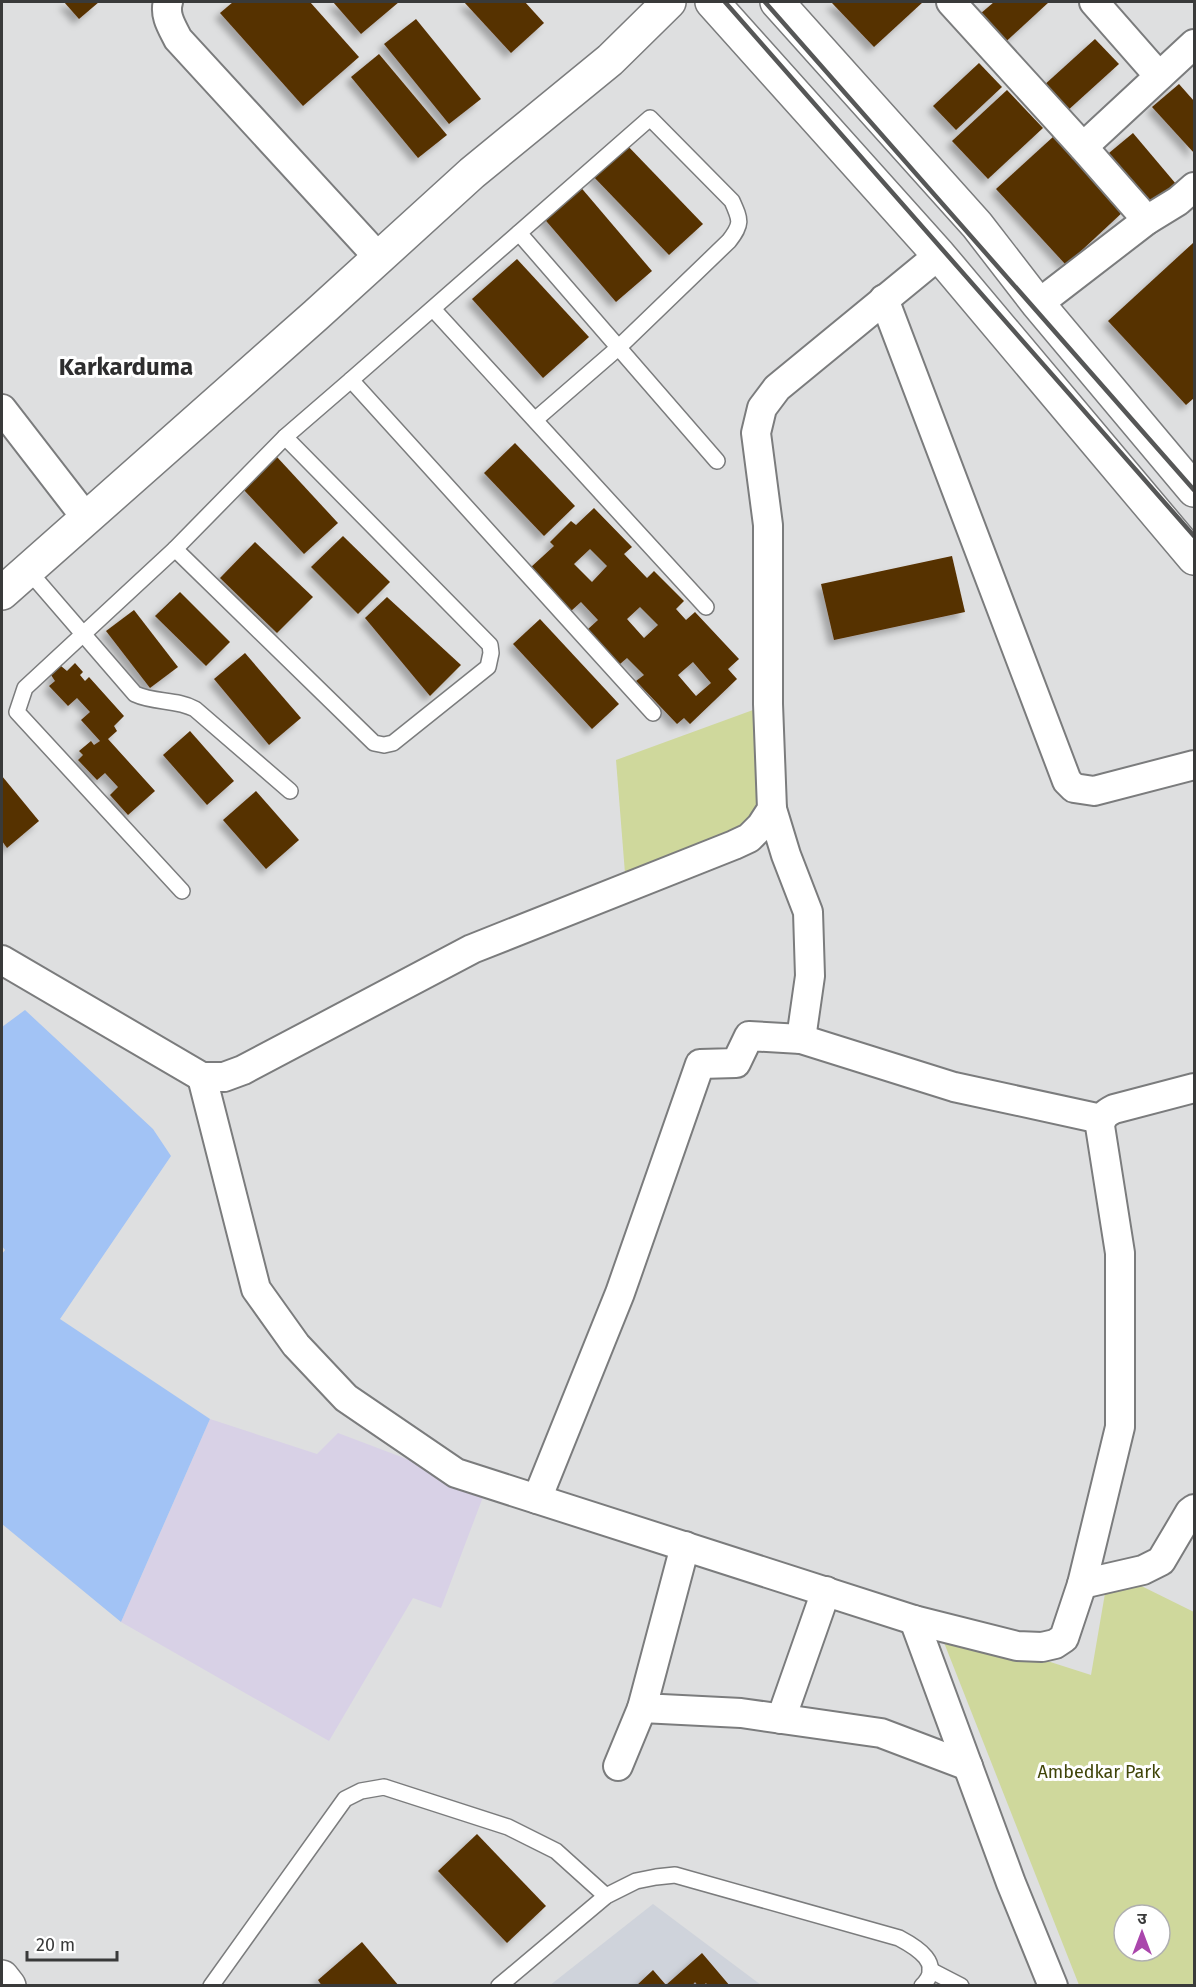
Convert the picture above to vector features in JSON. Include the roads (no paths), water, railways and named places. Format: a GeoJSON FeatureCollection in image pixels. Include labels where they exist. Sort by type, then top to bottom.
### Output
{"type":"FeatureCollection","features":[{"type":"Feature","properties":{"kind":"street"},"geometry":{"type":"LineString","coordinates":[[168,2],[166,8],[169,21],[178,39],[380,259]]}},
{"type":"Feature","properties":{"kind":"street"},"geometry":{"type":"LineString","coordinates":[[2,593],[380,259],[472,173],[610,60],[669,2]]}},
{"type":"Feature","properties":{"kind":"street"},"geometry":{"type":"LineString","coordinates":[[712,2],[939,255],[1194,558]]}},
{"type":"Feature","properties":{"kind":"street"},"geometry":{"type":"LineString","coordinates":[[777,2],[976,225],[1038,304],[1194,490]]}},
{"type":"Feature","properties":{"kind":"street"},"geometry":{"type":"LineString","coordinates":[[951,2],[1147,220]]}},
{"type":"Feature","properties":{"kind":"street"},"geometry":{"type":"LineString","coordinates":[[1094,2],[1159,76]]}},
{"type":"Feature","properties":{"kind":"street"},"geometry":{"type":"LineString","coordinates":[[1083,147],[1194,44]]}},
{"type":"Feature","properties":{"kind":"street"},"geometry":{"type":"LineString","coordinates":[[1038,304],[1147,220],[1189,203]]}},
{"type":"Feature","properties":{"kind":"street"},"geometry":{"type":"LineString","coordinates":[[801,1039],[810,976],[808,912],[786,855],[772,809],[768,704],[768,525],[756,433],[762,408],[777,388],[939,255]]}},
{"type":"Feature","properties":{"kind":"street"},"geometry":{"type":"LineString","coordinates":[[884,299],[1067,781],[1074,788],[1094,791],[1194,765]]}},
{"type":"Feature","properties":{"kind":"street"},"geometry":{"type":"LineString","coordinates":[[2,409],[87,519]]}},
{"type":"Feature","properties":{"kind":"street"},"geometry":{"type":"LineString","coordinates":[[2,960],[202,1077],[224,1077],[243,1070],[472,949],[734,845],[748,838],[761,826],[772,809]]}},
{"type":"Feature","properties":{"kind":"street"},"geometry":{"type":"LineString","coordinates":[[537,1498],[620,1293],[700,1064],[736,1063],[748,1036],[801,1039],[954,1087],[1101,1119]]}},
{"type":"Feature","properties":{"kind":"street"},"geometry":{"type":"LineString","coordinates":[[202,1077],[256,1289],[296,1345],[345,1398],[456,1473],[914,1620],[1017,1646],[1042,1647],[1055,1644],[1064,1638],[1082,1584],[1120,1427],[1120,1253],[1100,1126],[1101,1119],[1114,1109],[1194,1088]]}},
{"type":"Feature","properties":{"kind":"street"},"geometry":{"type":"LineString","coordinates":[[1082,1584],[1143,1570],[1161,1561],[1194,1509]]}},
{"type":"Feature","properties":{"kind":"street"},"geometry":{"type":"LineString","coordinates":[[618,1766],[642,1708],[685,1546]]}},
{"type":"Feature","properties":{"kind":"street"},"geometry":{"type":"LineString","coordinates":[[781,1719],[826,1591]]}},
{"type":"Feature","properties":{"kind":"street"},"geometry":{"type":"LineString","coordinates":[[914,1620],[1011,1883],[1053,1986]]}},
{"type":"Feature","properties":{"kind":"street"},"geometry":{"type":"LineString","coordinates":[[642,1708],[741,1713],[881,1733],[968,1766]]}},
{"type":"Feature","properties":{"kind":"street"},"geometry":{"type":"LineString","coordinates":[[2,1977],[9,1986]]}},
{"type":"Feature","properties":{"kind":"lane"},"geometry":{"type":"LineString","coordinates":[[182,891],[17,712],[25,688],[175,549],[285,437],[650,118],[732,201],[738,215],[739,228],[729,241],[618,348],[536,419]]}},
{"type":"Feature","properties":{"kind":"lane"},"geometry":{"type":"LineString","coordinates":[[519,233],[717,462]]}},
{"type":"Feature","properties":{"kind":"lane"},"geometry":{"type":"LineString","coordinates":[[433,309],[706,607]]}},
{"type":"Feature","properties":{"kind":"lane"},"geometry":{"type":"LineString","coordinates":[[351,380],[653,713]]}},
{"type":"Feature","properties":{"kind":"lane"},"geometry":{"type":"LineString","coordinates":[[175,549],[374,742],[384,745],[393,742],[488,667],[490,645],[285,437]]}},
{"type":"Feature","properties":{"kind":"lane"},"geometry":{"type":"LineString","coordinates":[[27,569],[135,694],[144,698],[186,705],[195,710],[290,791]]}},
{"type":"Feature","properties":{"kind":"lane"},"geometry":{"type":"LineString","coordinates":[[211,1986],[345,1799],[361,1791],[384,1787],[508,1827],[556,1851],[606,1896]]}},
{"type":"Feature","properties":{"kind":"lane"},"geometry":{"type":"LineString","coordinates":[[499,1986],[606,1896],[636,1881],[675,1875],[899,1938],[915,1946],[929,1959],[930,1970],[927,1982],[922,1986]]}},
{"type":"Feature","properties":{"kind":"lane"},"geometry":{"type":"LineString","coordinates":[[930,1970],[961,1986]]}},
{"type":"Feature","properties":{"kind":"water"},"geometry":{"type":"Polygon","coordinates":[[[25,1010],[153,1129],[171,1156],[60,1319],[210,1419],[121,1622],[2,1524],[2,1254],[5,1250],[2,1246],[2,1027],[25,1010]]]}},
{"type":"Feature","properties":{"kind":"railway"},"geometry":{"type":"LineString","coordinates":[[725,2],[1194,536]]}},
{"type":"Feature","properties":{"kind":"railway"},"geometry":{"type":"LineString","coordinates":[[765,2],[1194,490]]}},
{"type":"Feature","properties":{"kind":"district","name":"Karkarduma"},"geometry":{"type":"Point","coordinates":[126,367]}},
{"type":"Feature","properties":{"kind":"park label","name":"Ambedkar Park"},"geometry":{"type":"Point","coordinates":[1099,1772]}}]}
